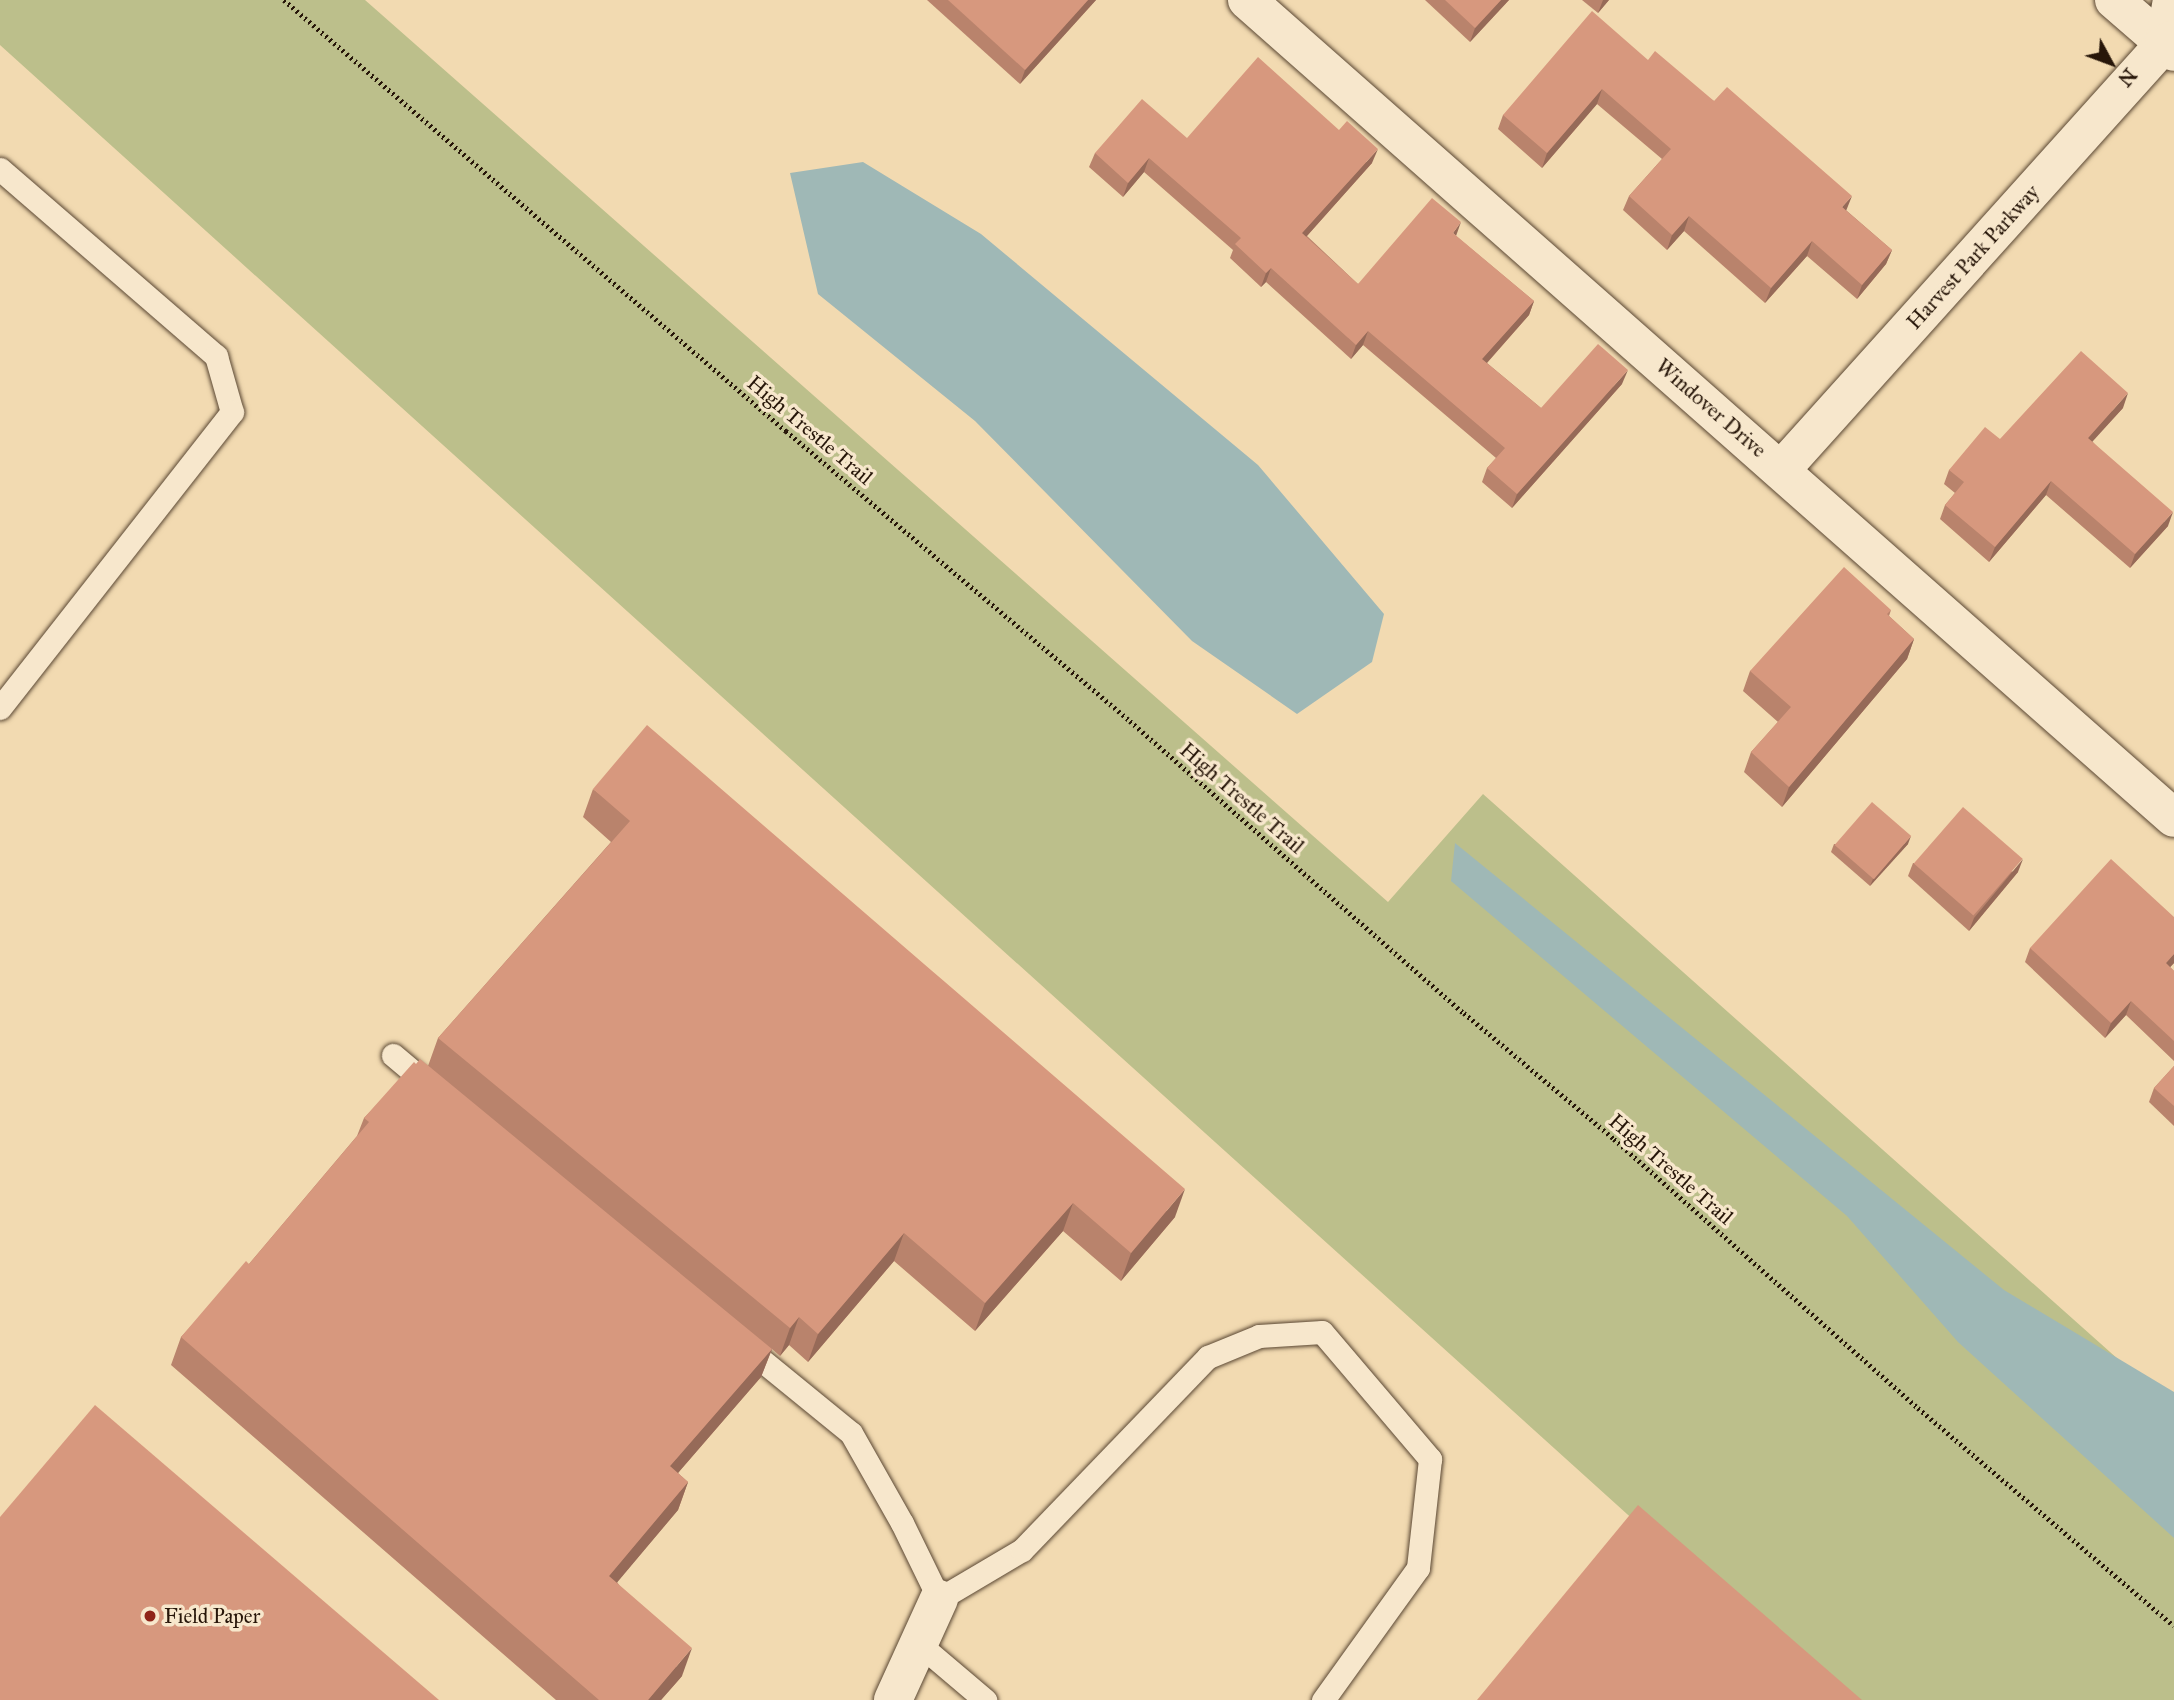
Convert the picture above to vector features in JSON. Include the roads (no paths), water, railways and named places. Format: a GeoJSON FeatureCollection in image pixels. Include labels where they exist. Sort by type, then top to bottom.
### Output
{"type":"FeatureCollection","features":[{"type":"Feature","properties":{"kind":"street","name":"Windover Drive"},"geometry":{"type":"LineString","coordinates":[[1247,0],[2174,818]]}},
{"type":"Feature","properties":{"kind":"street"},"geometry":{"type":"LineString","coordinates":[[2114,0],[2171,45]]}},
{"type":"Feature","properties":{"kind":"street"},"geometry":{"type":"LineString","coordinates":[[2171,45],[2172,0]]}},
{"type":"Feature","properties":{"kind":"street","name":"Harvest Park Parkway"},"geometry":{"type":"LineString","coordinates":[[1781,470],[2171,45]]}},
{"type":"Feature","properties":{"kind":"street"},"geometry":{"type":"LineString","coordinates":[[893,1700],[939,1600]]}},
{"type":"Feature","properties":{"kind":"lane"},"geometry":{"type":"LineString","coordinates":[[0,169],[216,356],[232,412],[0,708]]}},
{"type":"Feature","properties":{"kind":"lane"},"geometry":{"type":"LineString","coordinates":[[393,1055],[446,1099]]}},
{"type":"Feature","properties":{"kind":"lane"},"geometry":{"type":"LineString","coordinates":[[723,1328],[851,1433],[902,1523],[939,1600],[1022,1550],[1208,1357],[1259,1336],[1322,1332],[1430,1459],[1418,1568],[1323,1700]]}},
{"type":"Feature","properties":{"kind":"lane"},"geometry":{"type":"LineString","coordinates":[[919,1644],[985,1700]]}},
{"type":"Feature","properties":{"kind":"water"},"geometry":{"type":"Polygon","coordinates":[[[863,162],[981,234],[1258,465],[1384,614],[1372,662],[1297,714],[1192,641],[975,421],[818,294],[790,173],[863,162]]]}},
{"type":"Feature","properties":{"kind":"water"},"geometry":{"type":"Polygon","coordinates":[[[1455,843],[2004,1290],[2174,1392],[2174,1538],[1958,1342],[1847,1216],[1451,881],[1455,843]]]}},
{"type":"Feature","properties":{"kind":"place","name":"Field Paper"},"geometry":{"type":"Point","coordinates":[150,1616]}}]}
